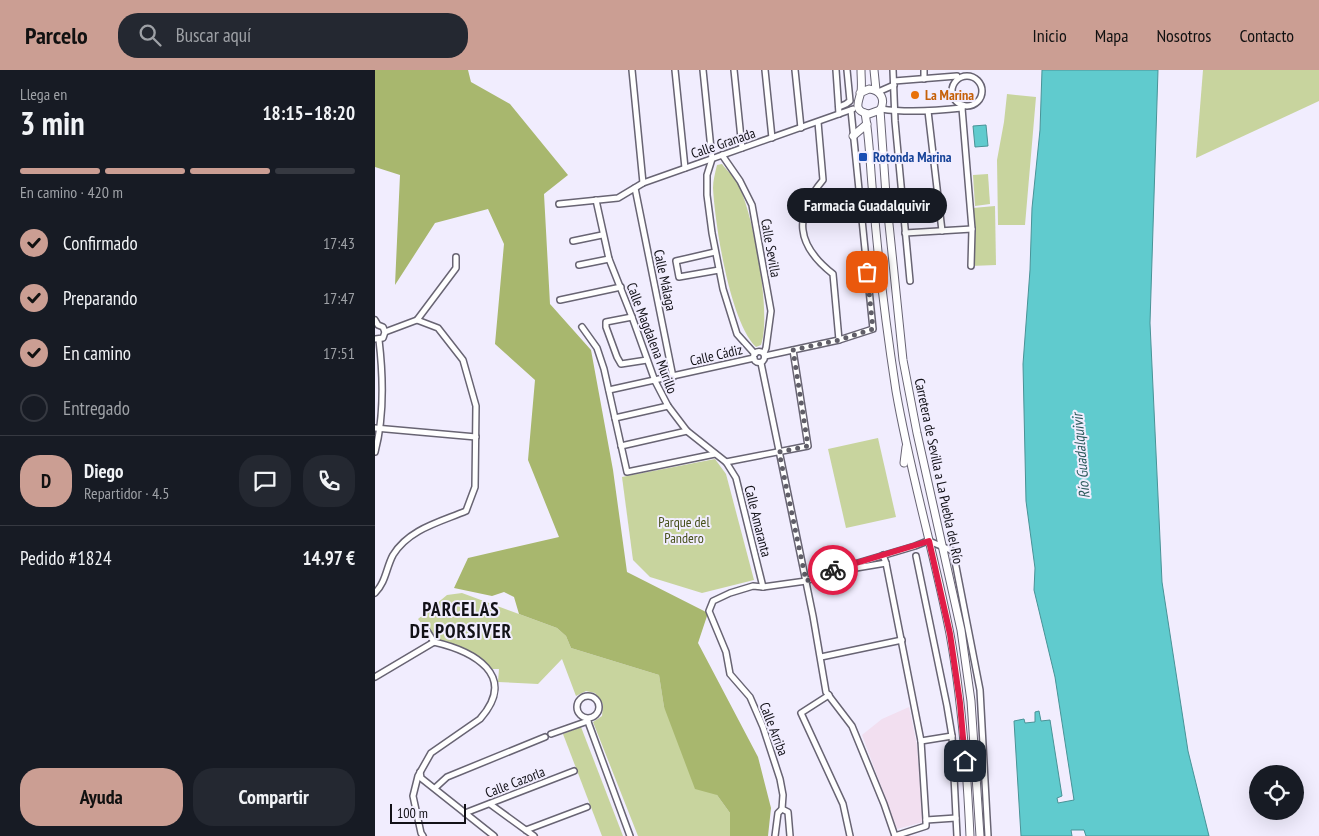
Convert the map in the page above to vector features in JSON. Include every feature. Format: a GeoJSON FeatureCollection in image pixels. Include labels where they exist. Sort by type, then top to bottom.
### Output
{"type":"FeatureCollection","features":[{"type":"Feature","properties":{"kind":"main road"},"geometry":{"type":"LineString","coordinates":[[861,70],[861,93],[857,100],[859,107],[865,114],[873,114],[880,110],[883,103],[882,96],[877,91],[869,89],[861,93]]}},
{"type":"Feature","properties":{"kind":"main road"},"geometry":{"type":"LineString","coordinates":[[874,70],[877,91]]}},
{"type":"Feature","properties":{"kind":"main road","name":"Carretera de Sevilla a La Puebla del Río"},"geometry":{"type":"LineString","coordinates":[[880,110],[886,194],[903,360],[917,433],[961,630],[971,701],[980,836]]}},
{"type":"Feature","properties":{"kind":"main road","name":"Carretera de Sevilla a La Puebla del Río"},"geometry":{"type":"LineString","coordinates":[[865,114],[885,315],[897,392],[950,634],[967,781],[970,836]]}},
{"type":"Feature","properties":{"kind":"main road"},"geometry":{"type":"LineString","coordinates":[[853,136],[867,124]]}},
{"type":"Feature","properties":{"kind":"main road"},"geometry":{"type":"LineString","coordinates":[[904,463],[906,439]]}},
{"type":"Feature","properties":{"kind":"street"},"geometry":{"type":"LineString","coordinates":[[632,70],[643,183]]}},
{"type":"Feature","properties":{"kind":"street"},"geometry":{"type":"LineString","coordinates":[[675,70],[685,168]]}},
{"type":"Feature","properties":{"kind":"street"},"geometry":{"type":"LineString","coordinates":[[703,70],[712,159],[707,175],[707,195],[715,252],[723,289],[737,334],[758,362],[761,362]]}},
{"type":"Feature","properties":{"kind":"street"},"geometry":{"type":"LineString","coordinates":[[734,70],[742,148]]}},
{"type":"Feature","properties":{"kind":"street"},"geometry":{"type":"LineString","coordinates":[[765,70],[772,138]]}},
{"type":"Feature","properties":{"kind":"street"},"geometry":{"type":"LineString","coordinates":[[795,70],[801,128]]}},
{"type":"Feature","properties":{"kind":"street"},"geometry":{"type":"LineString","coordinates":[[835,70],[839,114]]}},
{"type":"Feature","properties":{"kind":"street"},"geometry":{"type":"LineString","coordinates":[[839,107],[850,101],[847,70]]}},
{"type":"Feature","properties":{"kind":"street"},"geometry":{"type":"LineString","coordinates":[[893,70],[910,281]]}},
{"type":"Feature","properties":{"kind":"street"},"geometry":{"type":"LineString","coordinates":[[924,70],[924,79]]}},
{"type":"Feature","properties":{"kind":"street"},"geometry":{"type":"LineString","coordinates":[[877,91],[894,83],[958,75],[971,77],[978,81],[982,90],[977,102],[963,106],[928,111],[880,110]]}},
{"type":"Feature","properties":{"kind":"street"},"geometry":{"type":"LineString","coordinates":[[958,75],[953,86],[953,96],[963,106],[973,229],[971,266]]}},
{"type":"Feature","properties":{"kind":"street","name":"Calle Granada"},"geometry":{"type":"LineString","coordinates":[[559,204],[618,198],[643,183],[859,107]]}},
{"type":"Feature","properties":{"kind":"street"},"geometry":{"type":"LineString","coordinates":[[754,356],[757,352],[764,354],[793,350],[839,340],[873,329],[851,110]]}},
{"type":"Feature","properties":{"kind":"street"},"geometry":{"type":"LineString","coordinates":[[928,111],[942,231]]}},
{"type":"Feature","properties":{"kind":"street"},"geometry":{"type":"LineString","coordinates":[[817,122],[823,180],[809,199],[803,214],[802,227],[809,250],[817,261],[833,274],[839,340]]}},
{"type":"Feature","properties":{"kind":"street","name":"Calle Sevilla"},"geometry":{"type":"LineString","coordinates":[[722,155],[740,181],[753,205],[771,311],[764,354]]}},
{"type":"Feature","properties":{"kind":"street","name":"Calle Málaga"},"geometry":{"type":"LineString","coordinates":[[635,188],[673,377]]}},
{"type":"Feature","properties":{"kind":"street","name":"Calle Magdalena Murillo"},"geometry":{"type":"LineString","coordinates":[[596,200],[609,259],[655,381],[667,406],[687,431],[726,462]]}},
{"type":"Feature","properties":{"kind":"street"},"geometry":{"type":"LineString","coordinates":[[905,233],[973,229]]}},
{"type":"Feature","properties":{"kind":"street"},"geometry":{"type":"LineString","coordinates":[[573,241],[603,235]]}},
{"type":"Feature","properties":{"kind":"street"},"geometry":{"type":"LineString","coordinates":[[715,252],[676,261],[679,277],[719,270]]}},
{"type":"Feature","properties":{"kind":"street"},"geometry":{"type":"LineString","coordinates":[[385,332],[417,320],[456,268],[456,257]]}},
{"type":"Feature","properties":{"kind":"street"},"geometry":{"type":"LineString","coordinates":[[579,265],[609,259]]}},
{"type":"Feature","properties":{"kind":"street"},"geometry":{"type":"LineString","coordinates":[[561,300],[621,288]]}},
{"type":"Feature","properties":{"kind":"street"},"geometry":{"type":"LineString","coordinates":[[632,317],[606,322],[606,327],[621,364],[647,360]]}},
{"type":"Feature","properties":{"kind":"street"},"geometry":{"type":"LineString","coordinates":[[375,594],[382,586],[392,557],[402,543],[415,532],[466,511],[475,487],[476,406],[463,360],[438,328],[417,320]]}},
{"type":"Feature","properties":{"kind":"street"},"geometry":{"type":"LineString","coordinates":[[375,452],[381,358],[377,339],[383,338],[385,332],[383,327],[376,324]]}},
{"type":"Feature","properties":{"kind":"street"},"geometry":{"type":"LineString","coordinates":[[582,327],[597,348],[604,368],[627,472],[715,454]]}},
{"type":"Feature","properties":{"kind":"street"},"geometry":{"type":"LineString","coordinates":[[726,462],[808,446],[793,350]]}},
{"type":"Feature","properties":{"kind":"street"},"geometry":{"type":"LineString","coordinates":[[761,362],[765,359],[764,354]]}},
{"type":"Feature","properties":{"kind":"street","name":"Calle Cádiz"},"geometry":{"type":"LineString","coordinates":[[609,390],[673,377],[754,356]]}},
{"type":"Feature","properties":{"kind":"street"},"geometry":{"type":"LineString","coordinates":[[761,362],[821,657],[826,692],[852,726],[895,836],[926,826],[926,820],[921,741],[883,554]]}},
{"type":"Feature","properties":{"kind":"street"},"geometry":{"type":"LineString","coordinates":[[615,418],[667,406]]}},
{"type":"Feature","properties":{"kind":"street"},"geometry":{"type":"LineString","coordinates":[[377,429],[476,437]]}},
{"type":"Feature","properties":{"kind":"street"},"geometry":{"type":"LineString","coordinates":[[621,446],[687,431]]}},
{"type":"Feature","properties":{"kind":"street","name":"Calle Amaranta"},"geometry":{"type":"LineString","coordinates":[[726,462],[736,478],[763,587]]}},
{"type":"Feature","properties":{"kind":"street"},"geometry":{"type":"LineString","coordinates":[[929,541],[953,552],[957,570],[980,692],[988,836]]}},
{"type":"Feature","properties":{"kind":"street","name":"Calle Arriba"},"geometry":{"type":"LineString","coordinates":[[775,836],[778,813],[783,808],[780,779],[763,728],[750,697],[729,674],[726,652],[709,611],[713,601],[730,592],[753,586],[763,587],[806,581],[883,554],[929,541]]}},
{"type":"Feature","properties":{"kind":"street"},"geometry":{"type":"LineString","coordinates":[[917,556],[952,736],[957,836]]}},
{"type":"Feature","properties":{"kind":"street"},"geometry":{"type":"LineString","coordinates":[[854,564],[856,568],[886,563]]}},
{"type":"Feature","properties":{"kind":"street"},"geometry":{"type":"LineString","coordinates":[[427,631],[434,642]]}},
{"type":"Feature","properties":{"kind":"street"},"geometry":{"type":"LineString","coordinates":[[821,657],[902,640]]}},
{"type":"Feature","properties":{"kind":"street"},"geometry":{"type":"LineString","coordinates":[[375,677],[434,642],[451,646],[479,660],[492,676],[493,694],[486,712],[431,753],[420,772],[413,796],[423,836]]}},
{"type":"Feature","properties":{"kind":"street"},"geometry":{"type":"LineString","coordinates":[[435,788],[447,777],[587,720],[596,715],[599,708],[597,699],[588,695],[581,698],[577,706],[579,714],[587,720],[630,836]]}},
{"type":"Feature","properties":{"kind":"street"},"geometry":{"type":"LineString","coordinates":[[829,695],[801,713],[843,804],[850,836]]}},
{"type":"Feature","properties":{"kind":"street"},"geometry":{"type":"LineString","coordinates":[[921,741],[952,736]]}},
{"type":"Feature","properties":{"kind":"street","name":"Calle Cazorla"},"geometry":{"type":"LineString","coordinates":[[465,813],[574,771]]}},
{"type":"Feature","properties":{"kind":"street"},"geometry":{"type":"LineString","coordinates":[[420,772],[421,778],[494,836]]}},
{"type":"Feature","properties":{"kind":"street"},"geometry":{"type":"LineString","coordinates":[[490,804],[534,836]]}},
{"type":"Feature","properties":{"kind":"street"},"geometry":{"type":"LineString","coordinates":[[526,830],[587,807]]}},
{"type":"Feature","properties":{"kind":"street"},"geometry":{"type":"LineString","coordinates":[[783,808],[788,812],[790,836]]}},
{"type":"Feature","properties":{"kind":"street"},"geometry":{"type":"LineString","coordinates":[[926,820],[956,818]]}},
{"type":"Feature","properties":{"kind":"shaded area"},"geometry":{"type":"Polygon","coordinates":[[[909,707],[917,745],[923,822],[897,829],[862,735],[882,719],[909,707]]]}},
{"type":"Feature","properties":{"kind":"green space"},"geometry":{"type":"Polygon","coordinates":[[[375,70],[468,70],[471,82],[510,104],[568,175],[544,194],[550,304],[591,350],[613,470],[627,572],[708,613],[698,643],[758,757],[771,808],[768,836],[730,836],[730,813],[717,795],[695,789],[664,707],[659,675],[571,648],[566,636],[557,628],[519,614],[514,597],[504,592],[492,596],[454,588],[468,558],[559,537],[528,460],[535,380],[495,344],[504,244],[488,209],[435,223],[395,285],[400,175],[375,167],[375,70]]]}},
{"type":"Feature","properties":{"kind":"green space"},"geometry":{"type":"Polygon","coordinates":[[[1203,70],[1319,70],[1319,101],[1196,158],[1203,70]]]}},
{"type":"Feature","properties":{"kind":"green space"},"geometry":{"type":"Polygon","coordinates":[[[1007,94],[1036,97],[1025,225],[998,225],[997,160],[1007,94]]]}},
{"type":"Feature","properties":{"kind":"green space"},"geometry":{"type":"Polygon","coordinates":[[[722,164],[737,182],[755,238],[764,311],[764,331],[761,345],[756,347],[747,335],[739,317],[725,272],[713,188],[717,165],[722,164]]]}},
{"type":"Feature","properties":{"kind":"green space"},"geometry":{"type":"Polygon","coordinates":[[[988,174],[990,204],[975,206],[973,175],[988,174]]]}},
{"type":"Feature","properties":{"kind":"green space"},"geometry":{"type":"Polygon","coordinates":[[[995,206],[996,265],[971,266],[973,208],[995,206]]]}},
{"type":"Feature","properties":{"kind":"green space"},"geometry":{"type":"Polygon","coordinates":[[[878,438],[896,517],[846,528],[828,449],[878,438]]]}},
{"type":"Feature","properties":{"kind":"green space","name":"Parque del Pandero"},"geometry":{"type":"Polygon","coordinates":[[[715,459],[726,474],[754,580],[702,593],[650,577],[633,560],[622,477],[715,459]]]}},
{"type":"Feature","properties":{"kind":"green space"},"geometry":{"type":"Polygon","coordinates":[[[462,593],[557,628],[566,636],[571,648],[659,675],[664,707],[717,795],[730,813],[730,836],[638,836],[593,722],[602,716],[603,704],[595,693],[586,691],[576,696],[562,659],[538,684],[498,682],[499,669],[488,669],[470,654],[432,638],[418,619],[447,595],[462,593]]]}},
{"type":"Feature","properties":{"kind":"green space"},"geometry":{"type":"Polygon","coordinates":[[[581,727],[623,836],[602,836],[563,734],[581,727]]]}},
{"type":"Feature","properties":{"kind":"water","name":"Río Guadalquivir"},"geometry":{"type":"Polygon","coordinates":[[[1042,70],[1158,70],[1150,323],[1162,582],[1188,751],[1209,836],[1086,836],[1084,830],[1071,830],[1072,836],[1021,836],[1014,721],[1024,719],[1025,723],[1035,722],[1035,712],[1039,711],[1041,721],[1050,720],[1062,796],[1057,798],[1058,803],[1074,800],[1055,677],[1034,590],[1035,568],[1026,501],[1023,364],[1030,270],[1032,208],[1040,130],[1042,70]]]}},
{"type":"Feature","properties":{"kind":"water"},"geometry":{"type":"Polygon","coordinates":[[[986,125],[988,146],[975,147],[973,126],[986,125]]]}},
{"type":"Feature","properties":{"kind":"way so far"},"geometry":{"type":"LineString","coordinates":[[833,570],[806,581],[779,452],[808,446],[793,350],[839,340],[873,329],[867,272]]}},
{"type":"Feature","properties":{"kind":"place","name":"La Marina"},"geometry":{"type":"Point","coordinates":[915,95]}},
{"type":"Feature","properties":{"kind":"place","name":"Rotonda Marina"},"geometry":{"type":"Point","coordinates":[863,157]}},
{"type":"Feature","properties":{"kind":"place","name":"Farmacia Guadalquivir"},"geometry":{"type":"Point","coordinates":[867,272]}},
{"type":"Feature","properties":{"kind":"district","name":"PARCELAS DE PORSIVER"},"geometry":{"type":"Point","coordinates":[461,620]}},
{"type":"Feature","properties":{"kind":"route"},"geometry":{"type":"LineString","coordinates":[[833,570],[929,541],[950,634],[960,703],[965,761]]}}]}
